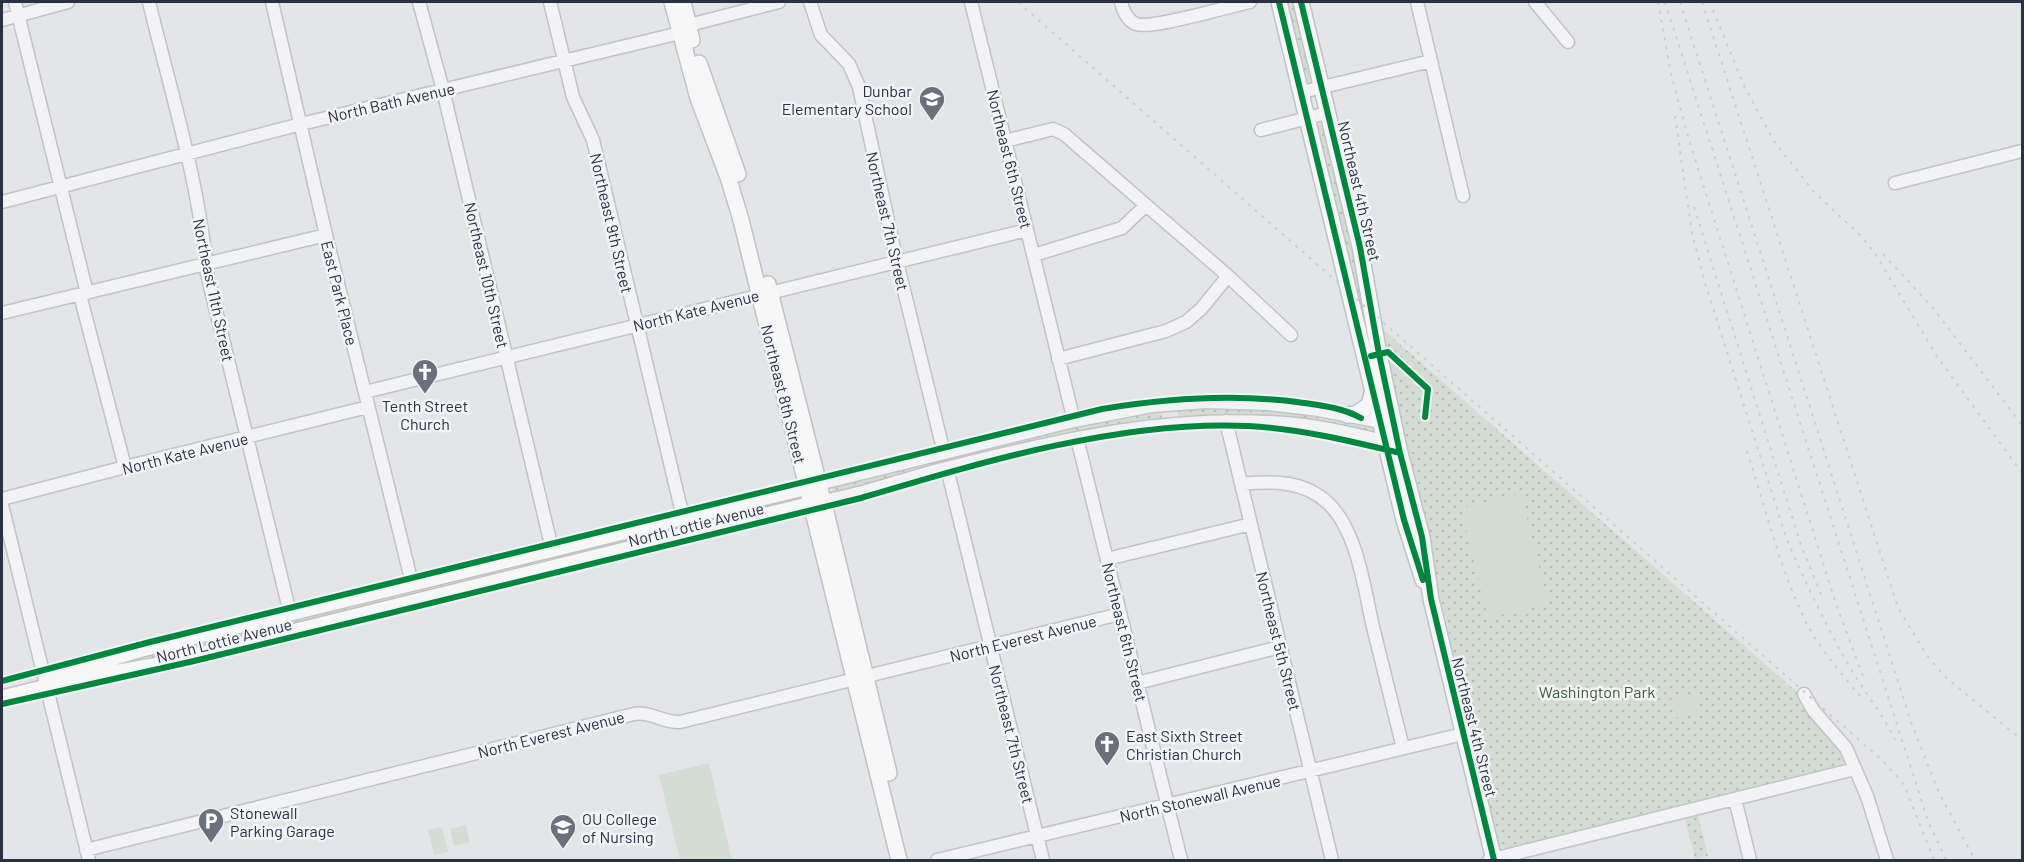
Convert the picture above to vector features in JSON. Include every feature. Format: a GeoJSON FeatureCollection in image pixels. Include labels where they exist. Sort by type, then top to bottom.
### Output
{"type":"FeatureCollection","features":[{"type":"Feature","properties":{"kind":"main road","name":"Northeast 8th Street"},"geometry":{"type":"LineString","coordinates":[[672,2],[684,29]]}},
{"type":"Feature","properties":{"kind":"main road","name":"Northeast 8th Street"},"geometry":{"type":"LineString","coordinates":[[683,2],[684,29],[698,98],[734,193],[765,293],[860,677],[909,861]]}},
{"type":"Feature","properties":{"kind":"main road","name":"Northeast 4th Street"},"geometry":{"type":"LineString","coordinates":[[1280,2],[1373,390],[1388,424]]}},
{"type":"Feature","properties":{"kind":"main road","name":"Northeast 4th Street"},"geometry":{"type":"LineString","coordinates":[[1301,2],[1360,247],[1388,424],[1413,549],[1431,599],[1492,860]]}},
{"type":"Feature","properties":{"kind":"main road"},"geometry":{"type":"LineString","coordinates":[[1347,415],[1356,414],[1368,406],[1373,390]]}},
{"type":"Feature","properties":{"kind":"main road","name":"North Lottie Avenue"},"geometry":{"type":"LineString","coordinates":[[2,698],[142,649],[813,486]]}},
{"type":"Feature","properties":{"kind":"main road","name":"North Lottie Avenue"},"geometry":{"type":"LineString","coordinates":[[2,688],[154,666],[817,502]]}},
{"type":"Feature","properties":{"kind":"main road","name":"Northeast 8th Street"},"geometry":{"type":"LineString","coordinates":[[860,677],[900,861]]}},
{"type":"Feature","properties":{"kind":"street"},"geometry":{"type":"LineString","coordinates":[[15,2],[61,187],[124,467]]}},
{"type":"Feature","properties":{"kind":"street"},"geometry":{"type":"LineString","coordinates":[[2,20],[68,2]]}},
{"type":"Feature","properties":{"kind":"street","name":"Northeast 11th Street"},"geometry":{"type":"LineString","coordinates":[[149,2],[186,152],[206,251],[206,264],[290,614]]}},
{"type":"Feature","properties":{"kind":"street","name":"East Park Place"},"geometry":{"type":"LineString","coordinates":[[272,2],[326,235],[412,583]]}},
{"type":"Feature","properties":{"kind":"street","name":"Northeast 10th Street"},"geometry":{"type":"LineString","coordinates":[[420,2],[552,549]]}},
{"type":"Feature","properties":{"kind":"street","name":"Northeast 9th Street"},"geometry":{"type":"LineString","coordinates":[[550,2],[566,59],[573,97],[593,140],[683,517]]}},
{"type":"Feature","properties":{"kind":"street","name":"North Bath Avenue"},"geometry":{"type":"LineString","coordinates":[[2,202],[186,152],[566,59],[779,2]]}},
{"type":"Feature","properties":{"kind":"street","name":"Northeast 7th Street"},"geometry":{"type":"LineString","coordinates":[[810,2],[821,36],[849,64],[859,87],[897,262],[944,453]]}},
{"type":"Feature","properties":{"kind":"street","name":"Northeast 6th Street"},"geometry":{"type":"LineString","coordinates":[[971,2],[1074,421]]}},
{"type":"Feature","properties":{"kind":"street"},"geometry":{"type":"LineString","coordinates":[[1121,2],[1129,20],[1138,25],[1171,21],[1250,2]]}},
{"type":"Feature","properties":{"kind":"street"},"geometry":{"type":"LineString","coordinates":[[1417,2],[1462,196]]}},
{"type":"Feature","properties":{"kind":"street"},"geometry":{"type":"LineString","coordinates":[[1535,2],[1568,42]]}},
{"type":"Feature","properties":{"kind":"street"},"geometry":{"type":"LineString","coordinates":[[1302,92],[1431,61]]}},
{"type":"Feature","properties":{"kind":"street"},"geometry":{"type":"LineString","coordinates":[[1261,130],[1328,113]]}},
{"type":"Feature","properties":{"kind":"street"},"geometry":{"type":"LineString","coordinates":[[1005,141],[1053,129],[1064,134],[1228,276],[1291,335]]}},
{"type":"Feature","properties":{"kind":"street"},"geometry":{"type":"LineString","coordinates":[[1895,183],[2022,151]]}},
{"type":"Feature","properties":{"kind":"street"},"geometry":{"type":"LineString","coordinates":[[1034,255],[1122,228],[1145,206]]}},
{"type":"Feature","properties":{"kind":"street","name":"North Kate Avenue"},"geometry":{"type":"LineString","coordinates":[[364,392],[1027,230]]}},
{"type":"Feature","properties":{"kind":"street"},"geometry":{"type":"LineString","coordinates":[[2,314],[326,235]]}},
{"type":"Feature","properties":{"kind":"street"},"geometry":{"type":"LineString","coordinates":[[1058,359],[1166,331],[1186,322],[1201,309],[1228,276]]}},
{"type":"Feature","properties":{"kind":"street","name":"North Lottie Avenue"},"geometry":{"type":"LineString","coordinates":[[813,486],[1074,421],[1143,407],[1207,402],[1269,404],[1347,415],[1388,424]]}},
{"type":"Feature","properties":{"kind":"street","name":"North Kate Avenue"},"geometry":{"type":"LineString","coordinates":[[2,500],[124,467],[368,407]]}},
{"type":"Feature","properties":{"kind":"street","name":"North Lottie Avenue"},"geometry":{"type":"LineString","coordinates":[[817,502],[947,468],[1077,438],[1156,425],[1226,421],[1296,424],[1392,443]]}},
{"type":"Feature","properties":{"kind":"street","name":"Northeast 5th Street"},"geometry":{"type":"LineString","coordinates":[[1226,421],[1332,861]]}},
{"type":"Feature","properties":{"kind":"street","name":"Northeast 6th Street"},"geometry":{"type":"LineString","coordinates":[[1077,438],[1181,861]]}},
{"type":"Feature","properties":{"kind":"street","name":"Northeast 7th Street"},"geometry":{"type":"LineString","coordinates":[[947,468],[1043,861]]}},
{"type":"Feature","properties":{"kind":"street"},"geometry":{"type":"LineString","coordinates":[[1241,484],[1265,481],[1299,486],[1323,499],[1340,518],[1353,546],[1403,748]]}},
{"type":"Feature","properties":{"kind":"street"},"geometry":{"type":"LineString","coordinates":[[2,504],[88,855]]}},
{"type":"Feature","properties":{"kind":"street"},"geometry":{"type":"LineString","coordinates":[[1107,559],[1251,525]]}},
{"type":"Feature","properties":{"kind":"street","name":"North Everest Avenue"},"geometry":{"type":"LineString","coordinates":[[88,855],[634,714],[646,713],[666,721],[680,722],[1120,614]]}},
{"type":"Feature","properties":{"kind":"street"},"geometry":{"type":"LineString","coordinates":[[1137,683],[1280,647]]}},
{"type":"Feature","properties":{"kind":"street"},"geometry":{"type":"LineString","coordinates":[[1804,694],[1813,710],[1843,743],[1870,804],[1887,861]]}},
{"type":"Feature","properties":{"kind":"street","name":"North Stonewall Avenue"},"geometry":{"type":"LineString","coordinates":[[937,861],[1463,734]]}},
{"type":"Feature","properties":{"kind":"street"},"geometry":{"type":"LineString","coordinates":[[1492,860],[1855,769]]}},
{"type":"Feature","properties":{"kind":"street"},"geometry":{"type":"LineString","coordinates":[[1735,799],[1750,861]]}},
{"type":"Feature","properties":{"kind":"green space"},"geometry":{"type":"Polygon","coordinates":[[[1295,2],[1315,78],[1311,82],[1304,80],[1285,4],[1295,2]]]}},
{"type":"Feature","properties":{"kind":"green space"},"geometry":{"type":"Polygon","coordinates":[[[1322,123],[1326,126],[1364,300],[1356,293],[1315,129],[1322,123]]]}},
{"type":"Feature","properties":{"kind":"green space","name":"Washington Park"},"geometry":{"type":"Polygon","coordinates":[[[1378,325],[1798,693],[1836,740],[1845,759],[1841,766],[1507,849],[1499,846],[1378,325]]]}},
{"type":"Feature","properties":{"kind":"green space"},"geometry":{"type":"Polygon","coordinates":[[[1262,405],[1374,425],[1375,428],[1374,432],[1369,433],[1185,419],[1178,415],[1177,409],[1262,405]]]}},
{"type":"Feature","properties":{"kind":"green space"},"geometry":{"type":"Polygon","coordinates":[[[1157,408],[1162,411],[1162,417],[1157,422],[833,493],[832,489],[835,486],[930,459],[1157,408]]]}},
{"type":"Feature","properties":{"kind":"green space"},"geometry":{"type":"Polygon","coordinates":[[[799,493],[800,498],[796,502],[662,534],[661,528],[799,493]]]}},
{"type":"Feature","properties":{"kind":"green space"},"geometry":{"type":"Polygon","coordinates":[[[1521,493],[1548,604],[1488,618],[1461,508],[1521,493]]]}},
{"type":"Feature","properties":{"kind":"green space"},"geometry":{"type":"Polygon","coordinates":[[[645,532],[647,538],[145,665],[54,678],[645,532]]]}},
{"type":"Feature","properties":{"kind":"green space"},"geometry":{"type":"Polygon","coordinates":[[[1696,693],[1701,711],[1675,718],[1671,699],[1696,693]]]}},
{"type":"Feature","properties":{"kind":"green space"},"geometry":{"type":"Polygon","coordinates":[[[709,763],[732,860],[680,860],[659,775],[709,763]]]}},
{"type":"Feature","properties":{"kind":"green space"},"geometry":{"type":"Polygon","coordinates":[[[1698,815],[1708,856],[1695,859],[1685,819],[1698,815]]]}},
{"type":"Feature","properties":{"kind":"green space"},"geometry":{"type":"Polygon","coordinates":[[[466,825],[470,842],[454,846],[450,829],[466,825]]]}},
{"type":"Feature","properties":{"kind":"green space"},"geometry":{"type":"Polygon","coordinates":[[[442,827],[448,852],[434,855],[428,830],[442,827]]]}},
{"type":"Feature","properties":{"kind":"railway"},"geometry":{"type":"LineString","coordinates":[[1018,2],[1882,760],[1902,782],[1934,860]]}},
{"type":"Feature","properties":{"kind":"railway"},"geometry":{"type":"LineString","coordinates":[[1658,2],[1671,74],[1689,140],[1837,607],[1865,681]]}},
{"type":"Feature","properties":{"kind":"railway"},"geometry":{"type":"LineString","coordinates":[[1665,2],[1928,821],[1946,860]]}},
{"type":"Feature","properties":{"kind":"railway"},"geometry":{"type":"LineString","coordinates":[[1680,2],[1911,722],[1939,793],[1975,860]]}},
{"type":"Feature","properties":{"kind":"railway"},"geometry":{"type":"LineString","coordinates":[[1702,2],[1898,608],[1926,654],[1944,676],[2022,740]]}},
{"type":"Feature","properties":{"kind":"railway"},"geometry":{"type":"LineString","coordinates":[[1713,10],[1745,88],[1774,141],[1814,192],[1862,237],[1876,255],[1938,358],[2022,473]]}},
{"type":"Feature","properties":{"kind":"railway"},"geometry":{"type":"LineString","coordinates":[[1675,116],[1681,158]]}},
{"type":"Feature","properties":{"kind":"railway"},"geometry":{"type":"LineString","coordinates":[[1680,151],[1692,233],[1705,283],[1787,540],[1836,643],[1895,740]]}},
{"type":"Feature","properties":{"kind":"railway"},"geometry":{"type":"LineString","coordinates":[[1694,207],[1800,542],[1822,597]]}},
{"type":"Feature","properties":{"kind":"railway"},"geometry":{"type":"LineString","coordinates":[[1883,254],[1933,308],[2022,425]]}},
{"type":"Feature","properties":{"kind":"railway"},"geometry":{"type":"LineString","coordinates":[[1747,451],[1782,564],[1799,607],[1821,647],[1864,701]]}},
{"type":"Feature","properties":{"kind":"cycle path"},"geometry":{"type":"LineString","coordinates":[[1279,2],[1404,520],[1423,580]]}},
{"type":"Feature","properties":{"kind":"cycle path"},"geometry":{"type":"LineString","coordinates":[[1301,2],[1360,247],[1400,453],[1422,537],[1431,599],[1494,860]]}},
{"type":"Feature","properties":{"kind":"cycle path"},"geometry":{"type":"LineString","coordinates":[[1371,356],[1388,352],[1428,389],[1425,417]]}},
{"type":"Feature","properties":{"kind":"cycle path"},"geometry":{"type":"LineString","coordinates":[[2,681],[150,642],[1102,409],[1203,398],[1253,398],[1326,406],[1361,418]]}},
{"type":"Feature","properties":{"kind":"cycle path"},"geometry":{"type":"LineString","coordinates":[[2,704],[194,661],[861,498],[1003,458],[1102,437],[1200,426],[1248,426],[1306,433],[1400,453]]}},
{"type":"Feature","properties":{"kind":"place","name":"Dunbar Elementary School"},"geometry":{"type":"Point","coordinates":[932,122]}},
{"type":"Feature","properties":{"kind":"place","name":"Tenth Street Church"},"geometry":{"type":"Point","coordinates":[425,395]}},
{"type":"Feature","properties":{"kind":"place","name":"East Sixth Street Christian Church"},"geometry":{"type":"Point","coordinates":[1107,767]}},
{"type":"Feature","properties":{"kind":"place","name":"Stonewall Parking Garage"},"geometry":{"type":"Point","coordinates":[211,844]}},
{"type":"Feature","properties":{"kind":"place","name":"OU College of Nursing"},"geometry":{"type":"Point","coordinates":[563,850]}}]}
